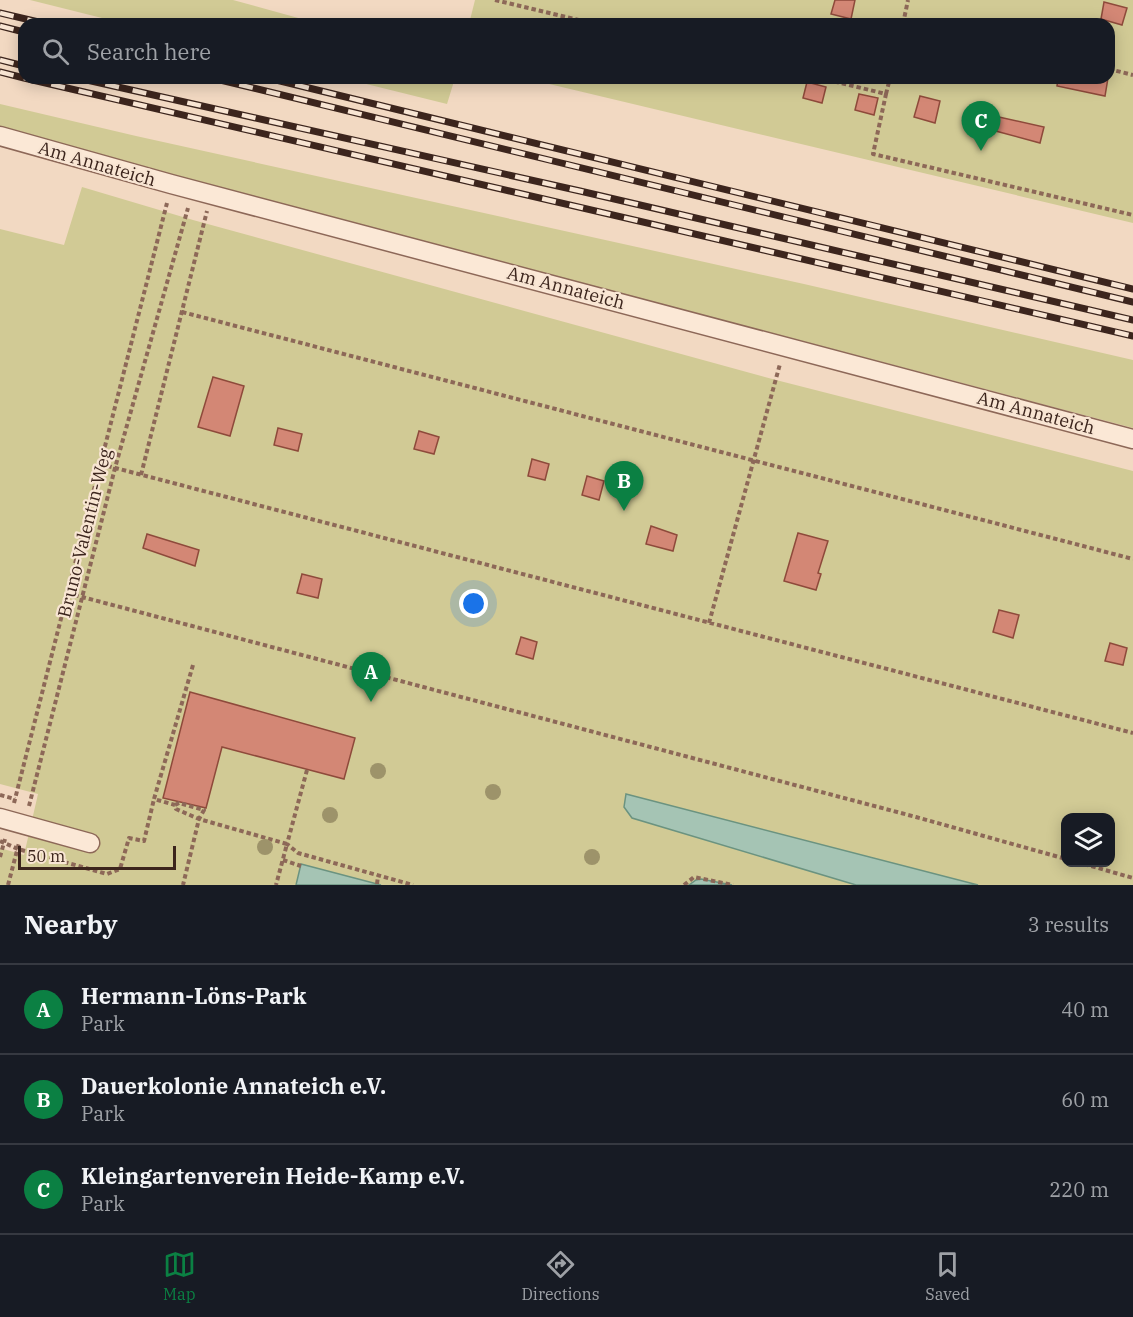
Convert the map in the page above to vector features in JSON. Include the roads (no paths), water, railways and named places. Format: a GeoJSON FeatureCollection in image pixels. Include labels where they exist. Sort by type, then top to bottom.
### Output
{"type":"FeatureCollection","features":[{"type":"Feature","properties":{"kind":"street","name":"Am Annateich"},"geometry":{"type":"LineString","coordinates":[[0,136],[171,184],[1133,439]]}},
{"type":"Feature","properties":{"kind":"street"},"geometry":{"type":"LineString","coordinates":[[11,821],[90,843]]}},
{"type":"Feature","properties":{"kind":"railway"},"geometry":{"type":"LineString","coordinates":[[0,13],[21,18]]}},
{"type":"Feature","properties":{"kind":"railway"},"geometry":{"type":"LineString","coordinates":[[0,26],[18,30]]}},
{"type":"Feature","properties":{"kind":"railway"},"geometry":{"type":"LineString","coordinates":[[0,60],[18,64]]}},
{"type":"Feature","properties":{"kind":"railway"},"geometry":{"type":"LineString","coordinates":[[0,72],[18,76]]}},
{"type":"Feature","properties":{"kind":"railway"},"geometry":{"type":"LineString","coordinates":[[50,84],[1133,336]]}},
{"type":"Feature","properties":{"kind":"railway"},"geometry":{"type":"LineString","coordinates":[[105,84],[580,191],[1133,320]]}},
{"type":"Feature","properties":{"kind":"railway"},"geometry":{"type":"LineString","coordinates":[[237,84],[1133,302]]}},
{"type":"Feature","properties":{"kind":"railway"},"geometry":{"type":"LineString","coordinates":[[293,84],[1133,289]]}},
{"type":"Feature","properties":{"kind":"place","name":"Kleingartenverein Heide-Kamp e.V."},"geometry":{"type":"Point","coordinates":[981,151]}},
{"type":"Feature","properties":{"kind":"place","name":"Dauerkolonie Annateich e.V."},"geometry":{"type":"Point","coordinates":[624,511]}},
{"type":"Feature","properties":{"kind":"place","name":"Hermann-Löns-Park"},"geometry":{"type":"Point","coordinates":[371,702]}}]}
